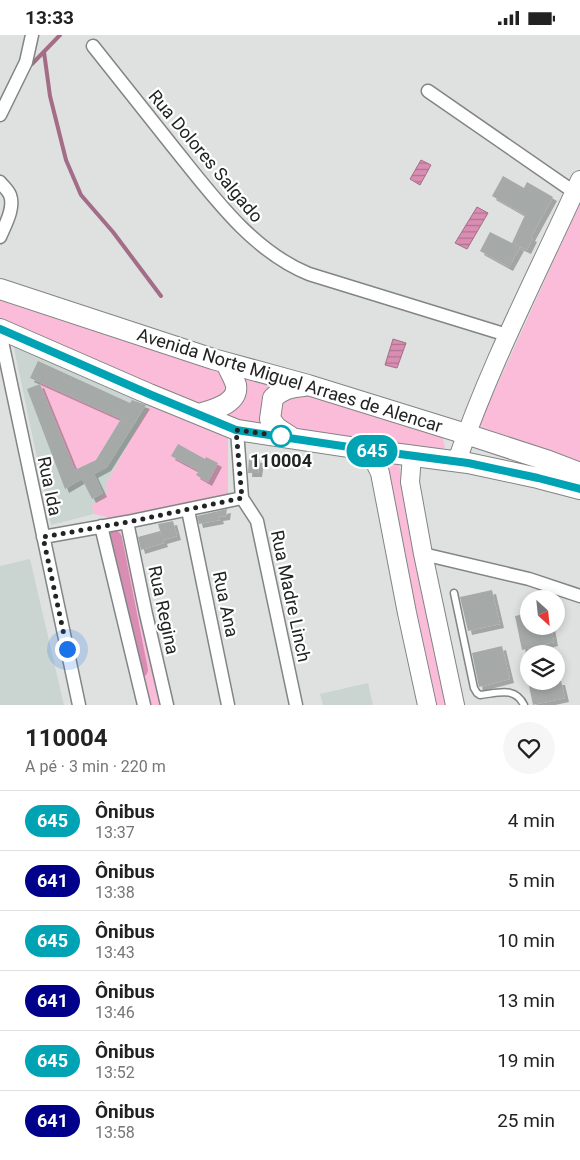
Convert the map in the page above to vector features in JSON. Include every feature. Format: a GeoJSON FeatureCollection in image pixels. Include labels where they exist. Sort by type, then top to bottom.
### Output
{"type":"FeatureCollection","features":[{"type":"Feature","properties":{"kind":"main road","name":"Avenida Norte Miguel Arraes de Alencar"},"geometry":{"type":"LineString","coordinates":[[0,289],[226,363],[308,385],[466,434],[580,473]]}},
{"type":"Feature","properties":{"kind":"main road","name":"Avenida Norte Miguel Arraes de Alencar"},"geometry":{"type":"LineString","coordinates":[[0,331],[236,430],[457,461],[580,489]]}},
{"type":"Feature","properties":{"kind":"main road"},"geometry":{"type":"LineString","coordinates":[[199,414],[227,404],[234,396],[236,386],[226,363]]}},
{"type":"Feature","properties":{"kind":"main road"},"geometry":{"type":"LineString","coordinates":[[292,437],[277,428],[270,419],[273,398],[279,392],[288,388],[308,385]]}},
{"type":"Feature","properties":{"kind":"street"},"geometry":{"type":"LineString","coordinates":[[0,115],[26,62],[32,35]]}},
{"type":"Feature","properties":{"kind":"street","name":"Rua Dolores Salgado"},"geometry":{"type":"LineString","coordinates":[[93,46],[205,186],[252,238],[277,258],[291,267],[309,274],[507,335]]}},
{"type":"Feature","properties":{"kind":"street"},"geometry":{"type":"LineString","coordinates":[[428,91],[578,186],[507,335],[466,434],[457,461]]}},
{"type":"Feature","properties":{"kind":"street"},"geometry":{"type":"LineString","coordinates":[[0,182],[10,196],[11,202],[10,211],[0,237]]}},
{"type":"Feature","properties":{"kind":"street","name":"Rua Ida"},"geometry":{"type":"LineString","coordinates":[[0,331],[79,705]]}},
{"type":"Feature","properties":{"kind":"street"},"geometry":{"type":"LineString","coordinates":[[43,537],[128,522],[242,498],[236,430]]}},
{"type":"Feature","properties":{"kind":"street"},"geometry":{"type":"LineString","coordinates":[[369,450],[380,473],[406,613],[427,705]]}},
{"type":"Feature","properties":{"kind":"street"},"geometry":{"type":"LineString","coordinates":[[412,455],[410,482],[455,705]]}},
{"type":"Feature","properties":{"kind":"street","name":"Rua Madre Linch"},"geometry":{"type":"LineString","coordinates":[[242,498],[257,521],[296,705]]}},
{"type":"Feature","properties":{"kind":"street","name":"Rua Ana"},"geometry":{"type":"LineString","coordinates":[[188,510],[228,705]]}},
{"type":"Feature","properties":{"kind":"street","name":"Rua Regina"},"geometry":{"type":"LineString","coordinates":[[128,522],[146,614],[167,705]]}},
{"type":"Feature","properties":{"kind":"street"},"geometry":{"type":"LineString","coordinates":[[101,526],[144,705]]}},
{"type":"Feature","properties":{"kind":"street"},"geometry":{"type":"LineString","coordinates":[[423,554],[529,579],[580,597]]}},
{"type":"Feature","properties":{"kind":"lane"},"geometry":{"type":"LineString","coordinates":[[454,593],[474,688],[477,693],[480,695],[513,692],[520,697],[524,705]]}},
{"type":"Feature","properties":{"kind":"shaded area"},"geometry":{"type":"Polygon","coordinates":[[[421,160],[431,165],[420,185],[410,179],[421,160]]]}},
{"type":"Feature","properties":{"kind":"shaded area"},"geometry":{"type":"Polygon","coordinates":[[[580,203],[580,470],[481,431],[480,423],[580,203]]]}},
{"type":"Feature","properties":{"kind":"shaded area"},"geometry":{"type":"Polygon","coordinates":[[[477,207],[488,213],[467,249],[455,243],[477,207]]]}},
{"type":"Feature","properties":{"kind":"shaded area"},"geometry":{"type":"Polygon","coordinates":[[[0,296],[441,432],[445,447],[438,452],[236,421],[0,322],[0,296]]]}},
{"type":"Feature","properties":{"kind":"shaded area"},"geometry":{"type":"Polygon","coordinates":[[[393,339],[406,343],[397,368],[385,365],[393,339]]]}},
{"type":"Feature","properties":{"kind":"shaded area"},"geometry":{"type":"Polygon","coordinates":[[[13,343],[151,403],[106,484],[107,492],[92,506],[94,514],[51,525],[13,343]]]}},
{"type":"Feature","properties":{"kind":"shaded area"},"geometry":{"type":"Polygon","coordinates":[[[42,383],[121,419],[95,461],[74,470],[40,384],[42,383]]]}},
{"type":"Feature","properties":{"kind":"shaded area"},"geometry":{"type":"Polygon","coordinates":[[[151,403],[228,434],[228,494],[114,519],[94,514],[92,506],[107,492],[106,484],[151,403]]]}},
{"type":"Feature","properties":{"kind":"shaded area"},"geometry":{"type":"Polygon","coordinates":[[[385,462],[399,465],[449,705],[433,705],[385,462]]]}},
{"type":"Feature","properties":{"kind":"shaded area"},"geometry":{"type":"Polygon","coordinates":[[[119,526],[163,705],[145,705],[103,528],[119,526]]]}},
{"type":"Feature","properties":{"kind":"shaded area"},"geometry":{"type":"Polygon","coordinates":[[[30,559],[64,705],[0,705],[0,566],[30,559]]]}},
{"type":"Feature","properties":{"kind":"shaded area"},"geometry":{"type":"Polygon","coordinates":[[[368,683],[373,705],[323,705],[320,694],[368,683]]]}},
{"type":"Feature","properties":{"kind":"building"},"geometry":{"type":"Polygon","coordinates":[[[503,176],[524,188],[527,182],[553,197],[531,237],[533,238],[527,250],[512,243],[525,215],[492,196],[503,176]]]}},
{"type":"Feature","properties":{"kind":"building"},"geometry":{"type":"Polygon","coordinates":[[[490,232],[520,247],[509,267],[480,251],[490,232]]]}},
{"type":"Feature","properties":{"kind":"building"},"geometry":{"type":"Polygon","coordinates":[[[38,361],[130,403],[132,400],[146,405],[107,467],[94,474],[103,493],[92,499],[82,479],[65,489],[27,389],[40,384],[75,470],[96,460],[121,419],[30,378],[38,361]]]}},
{"type":"Feature","properties":{"kind":"building"},"geometry":{"type":"Polygon","coordinates":[[[178,444],[205,459],[206,457],[218,463],[208,482],[196,475],[199,471],[171,456],[178,444]]]}},
{"type":"Feature","properties":{"kind":"building"},"geometry":{"type":"Polygon","coordinates":[[[249,458],[260,459],[258,473],[248,473],[249,458]]]}},
{"type":"Feature","properties":{"kind":"building"},"geometry":{"type":"Polygon","coordinates":[[[227,509],[226,516],[219,517],[220,520],[199,524],[197,516],[227,509]]]}},
{"type":"Feature","properties":{"kind":"building"},"geometry":{"type":"Polygon","coordinates":[[[173,521],[177,536],[163,540],[158,524],[173,521]]]}},
{"type":"Feature","properties":{"kind":"building"},"geometry":{"type":"Polygon","coordinates":[[[160,531],[164,543],[141,550],[138,537],[160,531]]]}},
{"type":"Feature","properties":{"kind":"building"},"geometry":{"type":"Polygon","coordinates":[[[492,590],[500,624],[468,631],[460,597],[492,590]]]}},
{"type":"Feature","properties":{"kind":"building"},"geometry":{"type":"Polygon","coordinates":[[[520,615],[520,635],[553,635],[554,642],[542,645],[521,645],[515,616],[520,615]]]}},
{"type":"Feature","properties":{"kind":"building"},"geometry":{"type":"Polygon","coordinates":[[[502,646],[510,679],[479,687],[472,653],[502,646]]]}},
{"type":"Feature","properties":{"kind":"building"},"geometry":{"type":"Polygon","coordinates":[[[530,690],[563,690],[565,698],[533,705],[530,690]]]}},
{"type":"Feature","properties":{"kind":"waterway"},"geometry":{"type":"LineString","coordinates":[[32,64],[60,35]]}},
{"type":"Feature","properties":{"kind":"waterway"},"geometry":{"type":"LineString","coordinates":[[44,52],[50,96],[66,160],[81,195],[113,232],[161,296]]}},
{"type":"Feature","properties":{"kind":"waterway"},"geometry":{"type":"LineString","coordinates":[[115,538],[141,670]]}},
{"type":"Feature","properties":{"kind":"bus line","name":"645"},"geometry":{"type":"LineString","coordinates":[[0,329],[236,430],[468,463],[580,489]]}},
{"type":"Feature","properties":{"kind":"place","name":"110004"},"geometry":{"type":"Point","coordinates":[281,436]}},
{"type":"Feature","properties":{"kind":"route"},"geometry":{"type":"LineString","coordinates":[[67,649],[43,537],[128,522],[242,498],[236,430],[281,436]]}}]}
